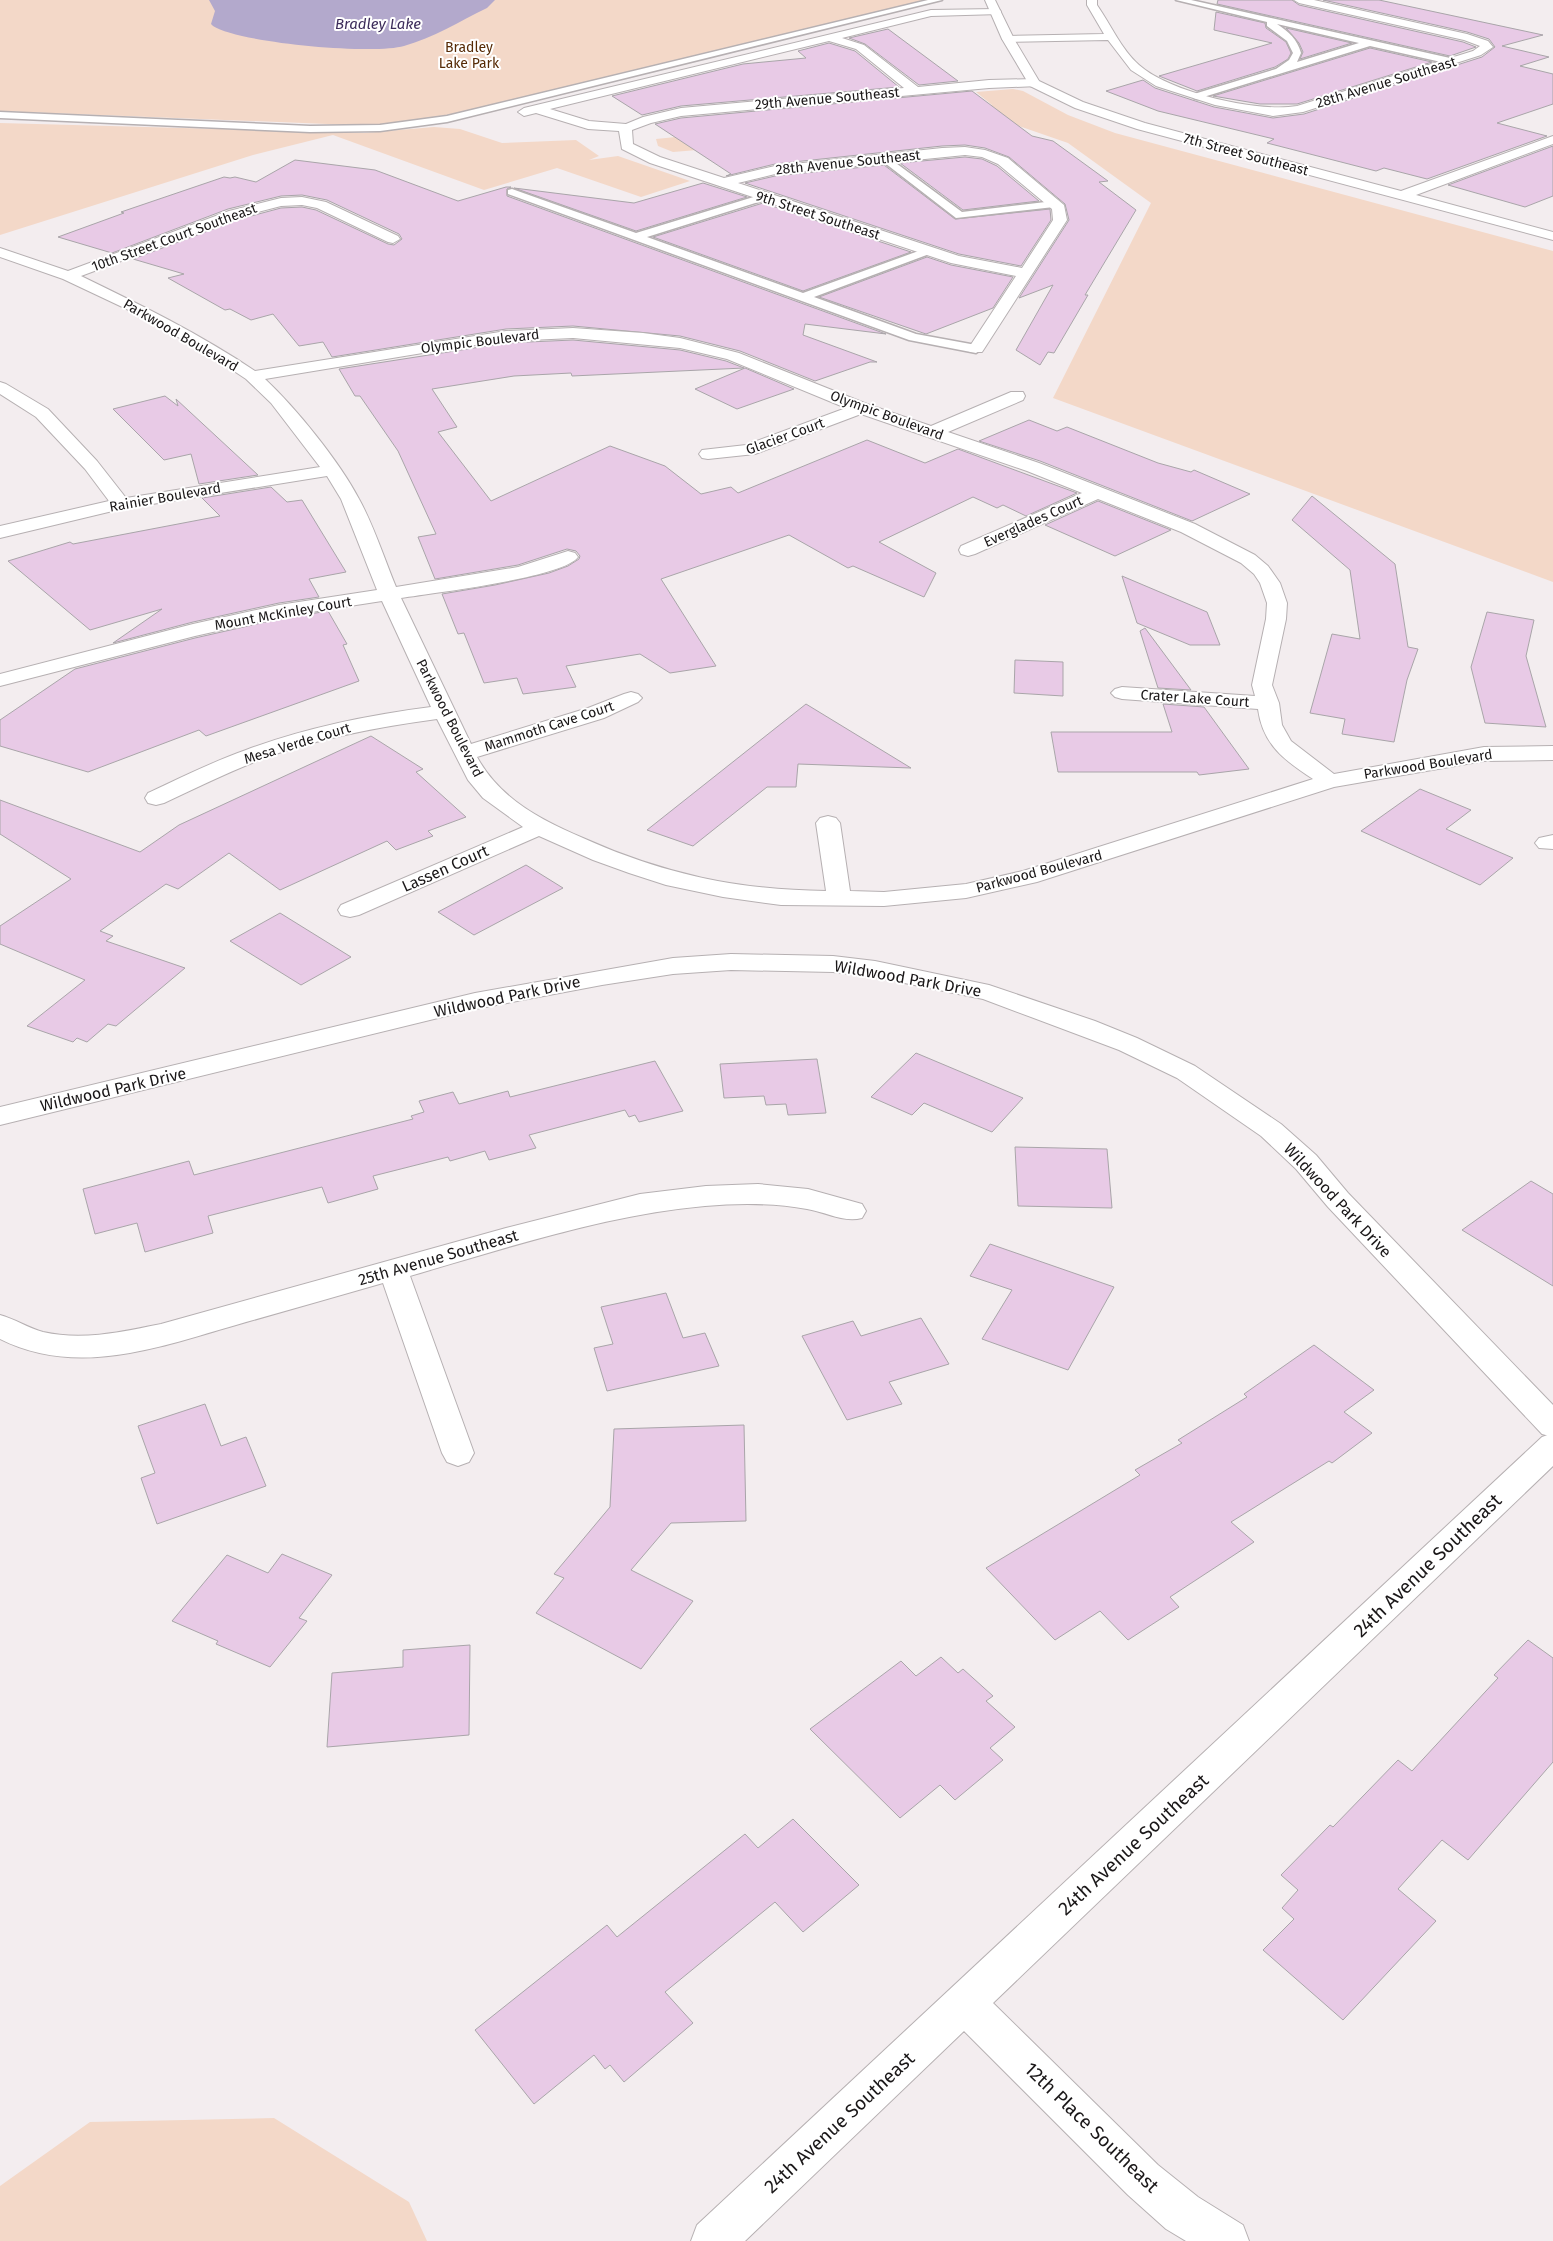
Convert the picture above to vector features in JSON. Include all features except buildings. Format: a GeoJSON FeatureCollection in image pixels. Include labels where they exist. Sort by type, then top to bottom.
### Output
{"type":"FeatureCollection","features":[{"type":"Feature","properties":{"kind":"street","name":"28th Avenue Southeast"},"geometry":{"type":"LineString","coordinates":[[1092,0],[1092,5],[1112,37],[1130,62],[1142,74],[1167,87],[1251,110],[1277,112],[1299,109],[1450,61],[1485,49],[1487,46],[1484,43],[1459,35],[1299,0]]}},
{"type":"Feature","properties":{"kind":"street"},"geometry":{"type":"LineString","coordinates":[[626,130],[588,126],[530,110],[931,13],[993,6],[1008,39],[1034,83]]}},
{"type":"Feature","properties":{"kind":"street"},"geometry":{"type":"LineString","coordinates":[[1008,39],[1112,37]]}},
{"type":"Feature","properties":{"kind":"street"},"geometry":{"type":"LineString","coordinates":[[830,38],[860,47],[914,90]]}},
{"type":"Feature","properties":{"kind":"street"},"geometry":{"type":"LineString","coordinates":[[665,78],[692,85]]}},
{"type":"Feature","properties":{"kind":"street","name":"29th Avenue Southeast"},"geometry":{"type":"LineString","coordinates":[[626,130],[662,115],[724,106],[914,90],[1034,83]]}},
{"type":"Feature","properties":{"kind":"street","name":"7th Street Southeast"},"geometry":{"type":"LineString","coordinates":[[1034,83],[1079,106],[1141,126],[1553,236]]}},
{"type":"Feature","properties":{"kind":"street"},"geometry":{"type":"LineString","coordinates":[[712,95],[724,106]]}},
{"type":"Feature","properties":{"kind":"street","name":"9th Street Southeast"},"geometry":{"type":"LineString","coordinates":[[626,130],[628,146],[640,154],[928,252],[971,264],[1026,273]]}},
{"type":"Feature","properties":{"kind":"street"},"geometry":{"type":"LineString","coordinates":[[1401,196],[1553,140]]}},
{"type":"Feature","properties":{"kind":"street","name":"28th Avenue Southeast"},"geometry":{"type":"LineString","coordinates":[[722,183],[775,170],[954,151],[975,152],[1003,161],[1056,206]]}},
{"type":"Feature","properties":{"kind":"street","name":"10th Street Court Southeast"},"geometry":{"type":"LineString","coordinates":[[68,276],[234,214],[281,202],[302,201],[321,205],[393,239]]}},
{"type":"Feature","properties":{"kind":"street"},"geometry":{"type":"LineString","coordinates":[[976,349],[1060,220],[1056,206]]}},
{"type":"Feature","properties":{"kind":"street","name":"Parkwood Boulevard"},"geometry":{"type":"LineString","coordinates":[[0,252],[68,276],[148,315],[216,352],[252,376],[277,399],[332,470],[350,499],[389,594],[445,712],[447,720],[466,752],[476,775],[491,793],[540,828],[601,855],[674,880],[733,892],[781,898],[884,899],[966,891],[1029,877],[1330,781],[1401,767],[1484,754],[1553,753]]}},
{"type":"Feature","properties":{"kind":"street","name":"Olympic Boulevard"},"geometry":{"type":"LineString","coordinates":[[252,376],[453,343],[525,335],[573,333],[643,338],[708,349],[768,370],[860,408],[933,432],[1098,492],[1188,528],[1248,559],[1261,570],[1270,583],[1277,603],[1276,619],[1262,685],[1268,704],[1271,725],[1282,745],[1302,762],[1330,781]]}},
{"type":"Feature","properties":{"kind":"street"},"geometry":{"type":"LineString","coordinates":[[0,386],[42,412],[91,465],[121,504]]}},
{"type":"Feature","properties":{"kind":"street"},"geometry":{"type":"LineString","coordinates":[[933,432],[1017,396]]}},
{"type":"Feature","properties":{"kind":"street","name":"Glacier Court"},"geometry":{"type":"LineString","coordinates":[[708,454],[749,450],[860,408]]}},
{"type":"Feature","properties":{"kind":"street","name":"Rainier Boulevard"},"geometry":{"type":"LineString","coordinates":[[0,532],[121,504],[332,470]]}},
{"type":"Feature","properties":{"kind":"street","name":"Everglades Court"},"geometry":{"type":"LineString","coordinates":[[968,550],[1098,492]]}},
{"type":"Feature","properties":{"kind":"street","name":"Mount McKinley Court"},"geometry":{"type":"LineString","coordinates":[[0,680],[193,630],[279,612],[520,573],[568,557]]}},
{"type":"Feature","properties":{"kind":"street","name":"Crater Lake Court"},"geometry":{"type":"LineString","coordinates":[[1122,693],[1268,704]]}},
{"type":"Feature","properties":{"kind":"street","name":"Mammoth Cave Court"},"geometry":{"type":"LineString","coordinates":[[466,752],[596,713],[631,698]]}},
{"type":"Feature","properties":{"kind":"street","name":"Mesa Verde Court"},"geometry":{"type":"LineString","coordinates":[[156,798],[267,750],[317,734],[384,719],[445,712]]}},
{"type":"Feature","properties":{"kind":"street"},"geometry":{"type":"LineString","coordinates":[[828,823],[839,900]]}},
{"type":"Feature","properties":{"kind":"street","name":"Lassen Court"},"geometry":{"type":"LineString","coordinates":[[350,910],[501,843],[540,828]]}},
{"type":"Feature","properties":{"kind":"street","name":"Wildwood Park Drive"},"geometry":{"type":"LineString","coordinates":[[0,1116],[475,1001],[602,977],[672,966],[731,962],[833,964],[874,969],[989,993],[1068,1020],[1128,1044],[1186,1072],[1209,1087],[1271,1130],[1306,1162],[1338,1200],[1553,1425]]}},
{"type":"Feature","properties":{"kind":"street","name":"25th Avenue Southeast"},"geometry":{"type":"LineString","coordinates":[[0,1326],[29,1340],[51,1346],[78,1349],[112,1346],[162,1335],[506,1238],[640,1204],[706,1196],[758,1194],[808,1198],[852,1211]]}},
{"type":"Feature","properties":{"kind":"street"},"geometry":{"type":"LineString","coordinates":[[393,1270],[458,1453]]}},
{"type":"Feature","properties":{"kind":"street","name":"24th Avenue Southeast"},"geometry":{"type":"LineString","coordinates":[[713,2241],[1553,1446]]}},
{"type":"Feature","properties":{"kind":"street","name":"12th Place Southeast"},"geometry":{"type":"LineString","coordinates":[[965,2003],[1143,2180],[1182,2213],[1227,2241]]}},
{"type":"Feature","properties":{"kind":"lane"},"geometry":{"type":"LineString","coordinates":[[0,115],[310,130],[364,129],[417,124],[447,119],[938,0]]}},
{"type":"Feature","properties":{"kind":"lane"},"geometry":{"type":"LineString","coordinates":[[1180,0],[1450,61]]}},
{"type":"Feature","properties":{"kind":"lane"},"geometry":{"type":"LineString","coordinates":[[1256,17],[1279,29],[1296,45],[1298,52],[1293,62],[1280,70]]}},
{"type":"Feature","properties":{"kind":"lane"},"geometry":{"type":"LineString","coordinates":[[1198,96],[1369,43]]}},
{"type":"Feature","properties":{"kind":"lane"},"geometry":{"type":"LineString","coordinates":[[885,158],[960,216],[1056,206]]}},
{"type":"Feature","properties":{"kind":"lane"},"geometry":{"type":"LineString","coordinates":[[512,192],[913,337],[976,349]]}},
{"type":"Feature","properties":{"kind":"lane"},"geometry":{"type":"LineString","coordinates":[[636,237],[764,197]]}},
{"type":"Feature","properties":{"kind":"lane"},"geometry":{"type":"LineString","coordinates":[[801,298],[928,252]]}},
{"type":"Feature","properties":{"kind":"green space","name":"Bradley Lake Park"},"geometry":{"type":"Polygon","coordinates":[[[0,0],[930,0],[471,111],[389,124],[352,125],[0,111],[0,0]]]}},
{"type":"Feature","properties":{"kind":"green space"},"geometry":{"type":"Polygon","coordinates":[[[1013,89],[1023,91],[1068,115],[1115,133],[1553,251],[1553,582],[1053,398],[1151,203],[1068,143],[1013,124],[673,152],[658,146],[656,139],[992,105],[976,92],[1013,89]]]}},
{"type":"Feature","properties":{"kind":"green space"},"geometry":{"type":"Polygon","coordinates":[[[0,123],[364,133],[434,127],[460,129],[502,143],[576,140],[599,156],[589,160],[618,156],[690,181],[641,197],[557,168],[484,190],[333,135],[253,155],[0,235],[0,123]]]}},
{"type":"Feature","properties":{"kind":"green space"},"geometry":{"type":"Polygon","coordinates":[[[274,2118],[409,2202],[427,2241],[0,2241],[0,2186],[90,2122],[274,2118]]]}},
{"type":"Feature","properties":{"kind":"water","name":"Bradley Lake"},"geometry":{"type":"Polygon","coordinates":[[[209,0],[495,0],[487,8],[415,43],[388,48],[365,49],[307,46],[249,38],[227,32],[211,24],[215,11],[209,0]]]}}]}
